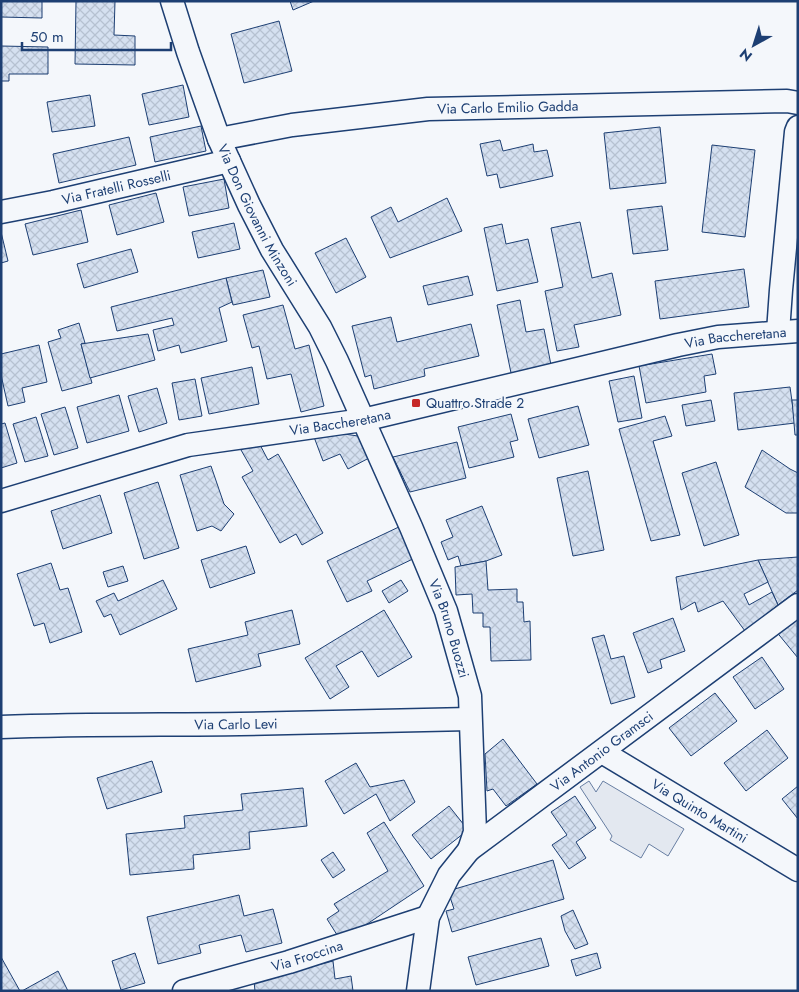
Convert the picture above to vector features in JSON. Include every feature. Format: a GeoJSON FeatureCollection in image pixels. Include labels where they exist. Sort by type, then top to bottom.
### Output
{"type":"FeatureCollection","features":[{"type":"Feature","properties":{"kind":"street","name":"Via Don Giovanni Minzoni"},"geometry":{"type":"LineString","coordinates":[[172,1],[188,52],[220,139],[249,205],[272,250],[320,327],[363,420]]}},
{"type":"Feature","properties":{"kind":"street","name":"Via Carlo Emilio Gadda"},"geometry":{"type":"LineString","coordinates":[[220,139],[292,126],[428,109],[798,103]]}},
{"type":"Feature","properties":{"kind":"street"},"geometry":{"type":"LineString","coordinates":[[788,332],[790,185],[798,127]]}},
{"type":"Feature","properties":{"kind":"street","name":"Via Fratelli Rosselli"},"geometry":{"type":"LineString","coordinates":[[1,212],[53,202],[229,161]]}},
{"type":"Feature","properties":{"kind":"street","name":"Via Baccheretana"},"geometry":{"type":"LineString","coordinates":[[1,501],[188,445],[363,420],[718,337],[788,332]]}},
{"type":"Feature","properties":{"kind":"street","name":"Via Bruno Buozzi"},"geometry":{"type":"LineString","coordinates":[[363,420],[446,611],[470,696],[475,832],[469,850]]}},
{"type":"Feature","properties":{"kind":"street","name":"Via Antonio Gramsci"},"geometry":{"type":"LineString","coordinates":[[418,991],[428,917],[449,875],[469,850],[798,605]]}},
{"type":"Feature","properties":{"kind":"street","name":"Via Carlo Levi"},"geometry":{"type":"LineString","coordinates":[[1,727],[470,719]]}},
{"type":"Feature","properties":{"kind":"street","name":"Via Quinto Martini"},"geometry":{"type":"LineString","coordinates":[[602,752],[798,870]]}},
{"type":"Feature","properties":{"kind":"street","name":"Via Froccina"},"geometry":{"type":"LineString","coordinates":[[184,991],[289,962],[428,917]]}},
{"type":"Feature","properties":{"kind":"shaded area"},"geometry":{"type":"Polygon","coordinates":[[[589,781],[596,792],[603,781],[684,829],[668,856],[649,844],[641,858],[610,840],[612,836],[580,787],[589,781]]]}},
{"type":"Feature","properties":{"kind":"building"},"geometry":{"type":"Polygon","coordinates":[[[1,1],[42,1],[42,18],[1,17],[1,1]]]}},
{"type":"Feature","properties":{"kind":"building"},"geometry":{"type":"Polygon","coordinates":[[[76,1],[115,1],[114,35],[135,36],[135,65],[75,64],[76,1]]]}},
{"type":"Feature","properties":{"kind":"building"},"geometry":{"type":"Polygon","coordinates":[[[290,1],[314,1],[293,10],[290,1]]]}},
{"type":"Feature","properties":{"kind":"building"},"geometry":{"type":"Polygon","coordinates":[[[279,21],[292,71],[244,83],[231,34],[279,21]]]}},
{"type":"Feature","properties":{"kind":"building"},"geometry":{"type":"Polygon","coordinates":[[[1,46],[48,47],[48,74],[9,74],[9,81],[1,81],[1,46]]]}},
{"type":"Feature","properties":{"kind":"building"},"geometry":{"type":"Polygon","coordinates":[[[183,85],[189,117],[149,125],[142,94],[183,85]]]}},
{"type":"Feature","properties":{"kind":"building"},"geometry":{"type":"Polygon","coordinates":[[[90,95],[95,126],[52,132],[47,102],[90,95]]]}},
{"type":"Feature","properties":{"kind":"building"},"geometry":{"type":"Polygon","coordinates":[[[201,126],[206,151],[155,162],[150,137],[201,126]]]}},
{"type":"Feature","properties":{"kind":"building"},"geometry":{"type":"Polygon","coordinates":[[[660,127],[666,183],[610,189],[604,133],[660,127]]]}},
{"type":"Feature","properties":{"kind":"building"},"geometry":{"type":"Polygon","coordinates":[[[129,137],[136,165],[59,183],[53,154],[129,137]]]}},
{"type":"Feature","properties":{"kind":"building"},"geometry":{"type":"Polygon","coordinates":[[[500,140],[503,151],[533,144],[534,152],[547,150],[553,176],[500,188],[497,174],[487,176],[480,144],[500,140]]]}},
{"type":"Feature","properties":{"kind":"building"},"geometry":{"type":"Polygon","coordinates":[[[712,145],[755,150],[745,237],[702,232],[712,145]]]}},
{"type":"Feature","properties":{"kind":"building"},"geometry":{"type":"Polygon","coordinates":[[[224,179],[229,208],[189,216],[183,187],[224,179]]]}},
{"type":"Feature","properties":{"kind":"building"},"geometry":{"type":"Polygon","coordinates":[[[156,193],[164,222],[117,235],[109,205],[156,193]]]}},
{"type":"Feature","properties":{"kind":"building"},"geometry":{"type":"Polygon","coordinates":[[[447,198],[462,231],[390,258],[371,217],[391,207],[398,222],[447,198]]]}},
{"type":"Feature","properties":{"kind":"building"},"geometry":{"type":"Polygon","coordinates":[[[662,206],[668,250],[633,254],[627,210],[662,206]]]}},
{"type":"Feature","properties":{"kind":"building"},"geometry":{"type":"Polygon","coordinates":[[[81,210],[88,242],[33,255],[25,224],[81,210]]]}},
{"type":"Feature","properties":{"kind":"building"},"geometry":{"type":"Polygon","coordinates":[[[580,222],[592,278],[612,273],[621,315],[574,325],[579,347],[557,351],[545,291],[563,287],[551,228],[580,222]]]}},
{"type":"Feature","properties":{"kind":"building"},"geometry":{"type":"Polygon","coordinates":[[[234,223],[240,249],[198,258],[192,232],[234,223]]]}},
{"type":"Feature","properties":{"kind":"building"},"geometry":{"type":"Polygon","coordinates":[[[502,224],[506,244],[528,239],[538,282],[497,291],[484,228],[502,224]]]}},
{"type":"Feature","properties":{"kind":"building"},"geometry":{"type":"Polygon","coordinates":[[[1,232],[8,261],[1,263],[1,232]]]}},
{"type":"Feature","properties":{"kind":"building"},"geometry":{"type":"Polygon","coordinates":[[[346,238],[366,277],[336,293],[315,253],[346,238]]]}},
{"type":"Feature","properties":{"kind":"building"},"geometry":{"type":"Polygon","coordinates":[[[131,249],[138,272],[84,288],[77,264],[131,249]]]}},
{"type":"Feature","properties":{"kind":"building"},"geometry":{"type":"Polygon","coordinates":[[[744,269],[749,307],[660,319],[655,281],[744,269]]]}},
{"type":"Feature","properties":{"kind":"building"},"geometry":{"type":"Polygon","coordinates":[[[263,270],[270,297],[233,305],[226,278],[263,270]]]}},
{"type":"Feature","properties":{"kind":"building"},"geometry":{"type":"Polygon","coordinates":[[[468,276],[473,295],[428,305],[423,286],[468,276]]]}},
{"type":"Feature","properties":{"kind":"building"},"geometry":{"type":"Polygon","coordinates":[[[226,278],[232,302],[219,308],[227,341],[181,353],[179,345],[158,351],[153,330],[174,325],[172,318],[117,331],[111,307],[226,278]]]}},
{"type":"Feature","properties":{"kind":"building"},"geometry":{"type":"Polygon","coordinates":[[[520,300],[526,332],[544,329],[551,365],[511,373],[497,305],[520,300]]]}},
{"type":"Feature","properties":{"kind":"building"},"geometry":{"type":"Polygon","coordinates":[[[283,305],[295,349],[309,345],[324,406],[301,412],[291,374],[267,379],[259,346],[252,348],[243,315],[283,305]]]}},
{"type":"Feature","properties":{"kind":"building"},"geometry":{"type":"Polygon","coordinates":[[[391,317],[397,342],[471,324],[479,356],[424,369],[425,376],[374,389],[371,375],[365,377],[352,326],[391,317]]]}},
{"type":"Feature","properties":{"kind":"building"},"geometry":{"type":"Polygon","coordinates":[[[79,323],[85,343],[81,344],[92,383],[62,391],[48,342],[61,338],[58,330],[79,323]]]}},
{"type":"Feature","properties":{"kind":"building"},"geometry":{"type":"Polygon","coordinates":[[[148,334],[155,360],[90,378],[81,344],[148,334]]]}},
{"type":"Feature","properties":{"kind":"building"},"geometry":{"type":"Polygon","coordinates":[[[39,345],[47,382],[22,388],[25,402],[8,406],[1,375],[1,354],[39,345]]]}},
{"type":"Feature","properties":{"kind":"building"},"geometry":{"type":"Polygon","coordinates":[[[712,354],[716,374],[704,376],[706,392],[646,403],[639,366],[712,354]]]}},
{"type":"Feature","properties":{"kind":"building"},"geometry":{"type":"Polygon","coordinates":[[[252,367],[259,404],[209,414],[201,378],[252,367]]]}},
{"type":"Feature","properties":{"kind":"building"},"geometry":{"type":"Polygon","coordinates":[[[634,376],[642,418],[618,422],[609,381],[634,376]]]}},
{"type":"Feature","properties":{"kind":"building"},"geometry":{"type":"Polygon","coordinates":[[[195,379],[202,416],[179,420],[172,383],[195,379]]]}},
{"type":"Feature","properties":{"kind":"building"},"geometry":{"type":"Polygon","coordinates":[[[790,387],[795,423],[738,430],[734,393],[790,387]]]}},
{"type":"Feature","properties":{"kind":"building"},"geometry":{"type":"Polygon","coordinates":[[[157,388],[167,423],[139,432],[128,396],[157,388]]]}},
{"type":"Feature","properties":{"kind":"building"},"geometry":{"type":"Polygon","coordinates":[[[119,395],[129,431],[87,443],[77,407],[119,395]]]}},
{"type":"Feature","properties":{"kind":"building"},"geometry":{"type":"Polygon","coordinates":[[[711,400],[715,421],[686,426],[682,405],[711,400]]]}},
{"type":"Feature","properties":{"kind":"building"},"geometry":{"type":"Polygon","coordinates":[[[792,400],[798,400],[798,435],[795,435],[792,400]]]}},
{"type":"Feature","properties":{"kind":"building"},"geometry":{"type":"Polygon","coordinates":[[[578,406],[589,445],[539,458],[528,419],[578,406]]]}},
{"type":"Feature","properties":{"kind":"building"},"geometry":{"type":"Polygon","coordinates":[[[65,407],[78,448],[54,455],[41,414],[65,407]]]}},
{"type":"Feature","properties":{"kind":"building"},"geometry":{"type":"Polygon","coordinates":[[[511,414],[518,440],[510,442],[514,457],[469,468],[458,427],[511,414]]]}},
{"type":"Feature","properties":{"kind":"building"},"geometry":{"type":"Polygon","coordinates":[[[665,416],[672,436],[653,441],[680,535],[651,541],[619,429],[665,416]]]}},
{"type":"Feature","properties":{"kind":"building"},"geometry":{"type":"Polygon","coordinates":[[[36,417],[48,456],[25,462],[13,424],[36,417]]]}},
{"type":"Feature","properties":{"kind":"building"},"geometry":{"type":"Polygon","coordinates":[[[5,423],[17,463],[1,468],[1,424],[5,423]]]}},
{"type":"Feature","properties":{"kind":"building"},"geometry":{"type":"Polygon","coordinates":[[[344,434],[358,436],[371,457],[348,469],[340,454],[323,461],[314,437],[344,434]]]}},
{"type":"Feature","properties":{"kind":"building"},"geometry":{"type":"Polygon","coordinates":[[[258,441],[268,460],[278,454],[323,533],[302,545],[296,534],[280,543],[242,477],[253,471],[241,450],[258,441]]]}},
{"type":"Feature","properties":{"kind":"building"},"geometry":{"type":"Polygon","coordinates":[[[457,442],[466,478],[410,492],[393,457],[457,442]]]}},
{"type":"Feature","properties":{"kind":"building"},"geometry":{"type":"Polygon","coordinates":[[[762,450],[798,473],[798,513],[786,513],[745,487],[762,450]]]}},
{"type":"Feature","properties":{"kind":"building"},"geometry":{"type":"Polygon","coordinates":[[[716,462],[739,535],[704,546],[682,473],[716,462]]]}},
{"type":"Feature","properties":{"kind":"building"},"geometry":{"type":"Polygon","coordinates":[[[211,466],[224,504],[234,514],[221,531],[212,526],[197,531],[180,475],[211,466]]]}},
{"type":"Feature","properties":{"kind":"building"},"geometry":{"type":"Polygon","coordinates":[[[588,471],[604,550],[573,556],[557,478],[588,471]]]}},
{"type":"Feature","properties":{"kind":"building"},"geometry":{"type":"Polygon","coordinates":[[[158,482],[179,548],[144,559],[124,493],[158,482]]]}},
{"type":"Feature","properties":{"kind":"building"},"geometry":{"type":"Polygon","coordinates":[[[100,495],[112,533],[63,549],[51,511],[100,495]]]}},
{"type":"Feature","properties":{"kind":"building"},"geometry":{"type":"Polygon","coordinates":[[[482,506],[502,555],[486,561],[461,566],[458,556],[448,560],[441,542],[453,537],[446,520],[482,506]]]}},
{"type":"Feature","properties":{"kind":"building"},"geometry":{"type":"Polygon","coordinates":[[[403,525],[419,556],[367,581],[372,591],[347,602],[327,561],[403,525]]]}},
{"type":"Feature","properties":{"kind":"building"},"geometry":{"type":"Polygon","coordinates":[[[246,546],[255,573],[210,588],[201,560],[246,546]]]}},
{"type":"Feature","properties":{"kind":"building"},"geometry":{"type":"Polygon","coordinates":[[[798,557],[798,590],[778,605],[758,560],[798,557]]]}},
{"type":"Feature","properties":{"kind":"building"},"geometry":{"type":"Polygon","coordinates":[[[758,560],[768,582],[744,594],[749,605],[772,592],[778,605],[745,631],[723,601],[698,612],[695,602],[681,610],[676,577],[758,560]]]}},
{"type":"Feature","properties":{"kind":"building"},"geometry":{"type":"Polygon","coordinates":[[[486,561],[488,590],[517,589],[517,602],[523,602],[524,622],[530,621],[531,660],[491,661],[490,627],[483,627],[483,613],[473,613],[472,594],[456,595],[455,567],[486,561]]]}},
{"type":"Feature","properties":{"kind":"building"},"geometry":{"type":"Polygon","coordinates":[[[51,563],[60,590],[68,588],[82,632],[50,643],[44,623],[34,626],[17,574],[51,563]]]}},
{"type":"Feature","properties":{"kind":"building"},"geometry":{"type":"Polygon","coordinates":[[[123,566],[128,581],[108,587],[103,572],[123,566]]]}},
{"type":"Feature","properties":{"kind":"building"},"geometry":{"type":"Polygon","coordinates":[[[163,580],[177,609],[120,635],[111,614],[104,617],[96,601],[114,593],[118,601],[163,580]]]}},
{"type":"Feature","properties":{"kind":"building"},"geometry":{"type":"Polygon","coordinates":[[[401,580],[408,591],[389,603],[382,591],[401,580]]]}},
{"type":"Feature","properties":{"kind":"building"},"geometry":{"type":"Polygon","coordinates":[[[292,610],[300,644],[258,654],[261,666],[196,682],[188,649],[248,635],[245,622],[292,610]]]}},
{"type":"Feature","properties":{"kind":"building"},"geometry":{"type":"Polygon","coordinates":[[[384,610],[412,657],[378,677],[362,651],[336,666],[349,687],[330,699],[305,658],[384,610]]]}},
{"type":"Feature","properties":{"kind":"building"},"geometry":{"type":"Polygon","coordinates":[[[798,613],[798,658],[775,630],[798,613]]]}},
{"type":"Feature","properties":{"kind":"building"},"geometry":{"type":"Polygon","coordinates":[[[673,618],[685,651],[660,660],[662,668],[648,673],[633,633],[673,618]]]}},
{"type":"Feature","properties":{"kind":"building"},"geometry":{"type":"Polygon","coordinates":[[[604,635],[611,659],[624,656],[635,697],[611,704],[592,638],[604,635]]]}},
{"type":"Feature","properties":{"kind":"building"},"geometry":{"type":"Polygon","coordinates":[[[762,657],[784,689],[755,709],[733,677],[762,657]]]}},
{"type":"Feature","properties":{"kind":"building"},"geometry":{"type":"Polygon","coordinates":[[[715,693],[737,721],[691,756],[669,728],[715,693]]]}},
{"type":"Feature","properties":{"kind":"building"},"geometry":{"type":"Polygon","coordinates":[[[767,730],[788,758],[746,791],[724,763],[767,730]]]}},
{"type":"Feature","properties":{"kind":"building"},"geometry":{"type":"Polygon","coordinates":[[[503,739],[537,784],[506,806],[493,789],[487,791],[485,754],[503,739]]]}},
{"type":"Feature","properties":{"kind":"building"},"geometry":{"type":"Polygon","coordinates":[[[152,761],[162,792],[107,809],[97,778],[152,761]]]}},
{"type":"Feature","properties":{"kind":"building"},"geometry":{"type":"Polygon","coordinates":[[[356,763],[370,787],[404,780],[415,802],[390,821],[376,794],[344,814],[325,781],[356,763]]]}},
{"type":"Feature","properties":{"kind":"building"},"geometry":{"type":"Polygon","coordinates":[[[798,786],[798,819],[782,799],[798,786]]]}},
{"type":"Feature","properties":{"kind":"building"},"geometry":{"type":"Polygon","coordinates":[[[303,788],[307,826],[249,832],[250,849],[193,855],[194,869],[130,875],[126,834],[185,828],[184,816],[243,810],[241,794],[303,788]]]}},
{"type":"Feature","properties":{"kind":"building"},"geometry":{"type":"Polygon","coordinates":[[[575,796],[596,828],[576,842],[586,858],[569,869],[552,845],[567,835],[551,812],[575,796]]]}},
{"type":"Feature","properties":{"kind":"building"},"geometry":{"type":"Polygon","coordinates":[[[449,806],[468,830],[431,859],[412,835],[449,806]]]}},
{"type":"Feature","properties":{"kind":"building"},"geometry":{"type":"Polygon","coordinates":[[[384,822],[424,886],[358,930],[339,938],[327,919],[339,911],[334,904],[388,871],[367,833],[384,822]]]}},
{"type":"Feature","properties":{"kind":"building"},"geometry":{"type":"Polygon","coordinates":[[[333,852],[345,870],[333,878],[321,860],[333,852]]]}},
{"type":"Feature","properties":{"kind":"building"},"geometry":{"type":"Polygon","coordinates":[[[553,860],[564,899],[452,932],[446,911],[454,909],[448,891],[553,860]]]}},
{"type":"Feature","properties":{"kind":"building"},"geometry":{"type":"Polygon","coordinates":[[[239,895],[244,916],[273,909],[282,943],[246,952],[241,935],[199,945],[201,953],[158,964],[147,917],[239,895]]]}},
{"type":"Feature","properties":{"kind":"building"},"geometry":{"type":"Polygon","coordinates":[[[573,910],[588,944],[575,949],[565,931],[561,916],[573,910]]]}},
{"type":"Feature","properties":{"kind":"building"},"geometry":{"type":"Polygon","coordinates":[[[541,938],[549,966],[476,985],[468,957],[541,938]]]}},
{"type":"Feature","properties":{"kind":"building"},"geometry":{"type":"Polygon","coordinates":[[[135,953],[145,983],[121,990],[112,961],[135,953]]]}},
{"type":"Feature","properties":{"kind":"building"},"geometry":{"type":"Polygon","coordinates":[[[597,953],[601,968],[576,976],[571,960],[597,953]]]}},
{"type":"Feature","properties":{"kind":"building"},"geometry":{"type":"Polygon","coordinates":[[[1,957],[20,991],[1,991],[1,957]]]}},
{"type":"Feature","properties":{"kind":"building"},"geometry":{"type":"Polygon","coordinates":[[[333,961],[335,979],[351,976],[353,991],[255,991],[254,981],[333,961]]]}},
{"type":"Feature","properties":{"kind":"building"},"geometry":{"type":"Polygon","coordinates":[[[58,971],[68,991],[22,991],[58,971]]]}},
{"type":"Feature","properties":{"kind":"place","name":"Quattro Strade 2"},"geometry":{"type":"Point","coordinates":[416,403]}}]}
